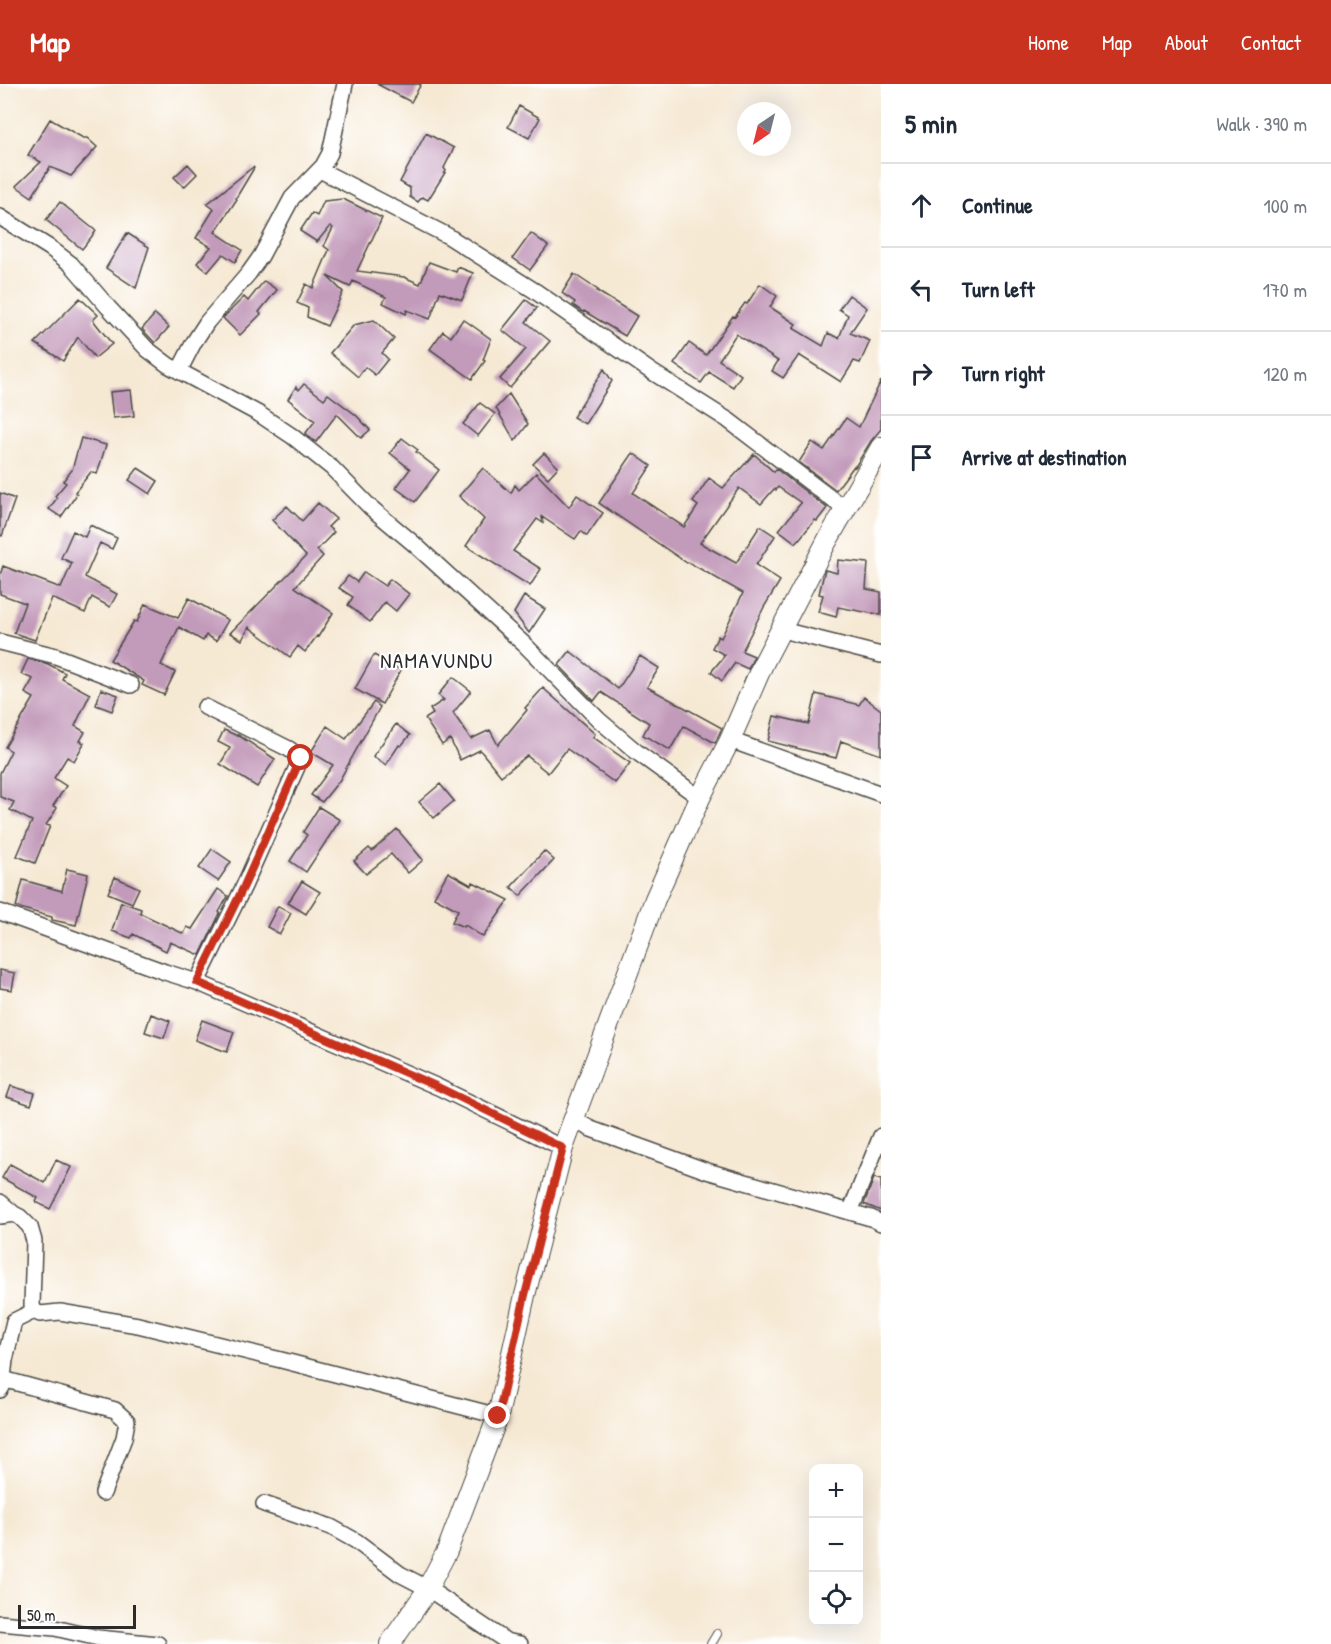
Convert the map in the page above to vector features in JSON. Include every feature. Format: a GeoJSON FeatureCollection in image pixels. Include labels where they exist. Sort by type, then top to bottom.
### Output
{"type":"FeatureCollection","features":[{"type":"Feature","properties":{"kind":"street"},"geometry":{"type":"LineString","coordinates":[[179,371],[207,322],[261,256],[292,198],[320,170],[330,153],[345,84]]}},
{"type":"Feature","properties":{"kind":"street"},"geometry":{"type":"LineString","coordinates":[[320,170],[448,236],[535,291],[649,370],[728,420],[846,510]]}},
{"type":"Feature","properties":{"kind":"street"},"geometry":{"type":"LineString","coordinates":[[0,217],[71,264],[147,348],[168,365],[259,414],[292,436],[332,468],[370,507],[525,645],[599,720],[638,753],[700,798]]}},
{"type":"Feature","properties":{"kind":"street"},"geometry":{"type":"LineString","coordinates":[[390,1644],[406,1623],[447,1551],[498,1416],[525,1295],[563,1148],[655,899],[763,664],[827,541],[881,447]]}},
{"type":"Feature","properties":{"kind":"street"},"geometry":{"type":"LineString","coordinates":[[782,630],[881,655]]}},
{"type":"Feature","properties":{"kind":"street"},"geometry":{"type":"LineString","coordinates":[[0,642],[56,656],[131,685]]}},
{"type":"Feature","properties":{"kind":"street"},"geometry":{"type":"LineString","coordinates":[[197,982],[244,886],[301,758],[289,749],[205,707]]}},
{"type":"Feature","properties":{"kind":"street"},"geometry":{"type":"LineString","coordinates":[[730,740],[881,794]]}},
{"type":"Feature","properties":{"kind":"street"},"geometry":{"type":"LineString","coordinates":[[0,912],[197,982],[438,1087],[563,1148]]}},
{"type":"Feature","properties":{"kind":"street"},"geometry":{"type":"LineString","coordinates":[[574,1120],[591,1129],[707,1171],[881,1223]]}},
{"type":"Feature","properties":{"kind":"street"},"geometry":{"type":"LineString","coordinates":[[850,1212],[881,1136]]}},
{"type":"Feature","properties":{"kind":"street"},"geometry":{"type":"LineString","coordinates":[[0,1202],[7,1215],[20,1217],[30,1227],[34,1241],[32,1305],[34,1311],[40,1314],[60,1312],[138,1325],[498,1416]]}},
{"type":"Feature","properties":{"kind":"street"},"geometry":{"type":"LineString","coordinates":[[34,1311],[14,1321],[1,1384],[115,1410],[127,1421],[124,1438],[103,1493]]}},
{"type":"Feature","properties":{"kind":"street"},"geometry":{"type":"LineString","coordinates":[[264,1504],[331,1527],[356,1541],[400,1574],[427,1588],[506,1641],[520,1644]]}},
{"type":"Feature","properties":{"kind":"street"},"geometry":{"type":"LineString","coordinates":[[0,1623],[55,1628],[98,1638],[158,1644]]}},
{"type":"Feature","properties":{"kind":"lane"},"geometry":{"type":"LineString","coordinates":[[711,1644],[717,1634]]}},
{"type":"Feature","properties":{"kind":"building"},"geometry":{"type":"Polygon","coordinates":[[[377,84],[421,84],[411,102],[377,84]]]}},
{"type":"Feature","properties":{"kind":"building"},"geometry":{"type":"Polygon","coordinates":[[[519,106],[540,118],[529,138],[508,127],[519,106]]]}},
{"type":"Feature","properties":{"kind":"building"},"geometry":{"type":"Polygon","coordinates":[[[50,119],[83,138],[87,138],[97,147],[71,176],[50,167],[32,197],[16,186],[41,162],[28,155],[50,119]]]}},
{"type":"Feature","properties":{"kind":"building"},"geometry":{"type":"Polygon","coordinates":[[[426,133],[454,148],[444,168],[446,171],[428,200],[422,197],[418,202],[410,197],[410,188],[400,182],[426,133]]]}},
{"type":"Feature","properties":{"kind":"building"},"geometry":{"type":"Polygon","coordinates":[[[188,164],[197,174],[184,187],[174,177],[188,164]]]}},
{"type":"Feature","properties":{"kind":"building"},"geometry":{"type":"Polygon","coordinates":[[[253,167],[237,199],[215,232],[242,250],[235,262],[223,254],[208,272],[197,263],[211,247],[196,238],[214,209],[207,204],[253,167]]]}},
{"type":"Feature","properties":{"kind":"building"},"geometry":{"type":"Polygon","coordinates":[[[343,199],[382,218],[357,271],[404,277],[420,284],[429,262],[456,272],[458,267],[473,273],[462,300],[440,292],[430,319],[407,310],[406,314],[383,303],[386,297],[353,281],[350,287],[327,276],[343,292],[327,326],[307,317],[308,308],[297,303],[306,284],[313,288],[329,250],[324,246],[333,228],[330,226],[317,242],[300,231],[312,213],[317,216],[324,201],[343,199]]]}},
{"type":"Feature","properties":{"kind":"building"},"geometry":{"type":"Polygon","coordinates":[[[60,202],[96,231],[82,249],[46,220],[60,202]]]}},
{"type":"Feature","properties":{"kind":"building"},"geometry":{"type":"Polygon","coordinates":[[[127,233],[149,247],[136,288],[106,268],[127,233]]]}},
{"type":"Feature","properties":{"kind":"building"},"geometry":{"type":"Polygon","coordinates":[[[531,233],[548,246],[530,270],[513,258],[531,233]]]}},
{"type":"Feature","properties":{"kind":"building"},"geometry":{"type":"Polygon","coordinates":[[[574,274],[637,316],[625,336],[583,312],[573,305],[575,302],[562,293],[574,274]]]}},
{"type":"Feature","properties":{"kind":"building"},"geometry":{"type":"Polygon","coordinates":[[[264,281],[277,290],[259,312],[261,314],[240,335],[223,318],[244,297],[248,301],[264,281]]]}},
{"type":"Feature","properties":{"kind":"building"},"geometry":{"type":"Polygon","coordinates":[[[760,284],[777,296],[770,307],[796,324],[793,328],[823,346],[828,333],[839,338],[848,315],[839,309],[849,295],[867,308],[850,333],[870,341],[860,363],[854,361],[841,382],[799,355],[783,378],[772,371],[778,361],[736,334],[719,360],[741,375],[733,387],[709,372],[701,383],[674,364],[689,343],[706,355],[733,316],[735,317],[745,303],[747,304],[760,284]]]}},
{"type":"Feature","properties":{"kind":"building"},"geometry":{"type":"Polygon","coordinates":[[[80,298],[98,315],[93,320],[112,344],[95,358],[78,337],[63,361],[35,343],[80,298]]]}},
{"type":"Feature","properties":{"kind":"building"},"geometry":{"type":"Polygon","coordinates":[[[526,300],[537,308],[526,322],[550,341],[510,388],[500,379],[526,349],[502,330],[526,300]]]}},
{"type":"Feature","properties":{"kind":"building"},"geometry":{"type":"Polygon","coordinates":[[[155,314],[169,327],[155,343],[142,329],[155,314]]]}},
{"type":"Feature","properties":{"kind":"building"},"geometry":{"type":"Polygon","coordinates":[[[463,319],[491,339],[483,360],[485,361],[472,379],[430,349],[443,331],[451,337],[463,319]]]}},
{"type":"Feature","properties":{"kind":"building"},"geometry":{"type":"Polygon","coordinates":[[[374,320],[394,339],[382,353],[388,359],[375,375],[365,367],[358,377],[330,353],[354,325],[374,320]]]}},
{"type":"Feature","properties":{"kind":"building"},"geometry":{"type":"Polygon","coordinates":[[[604,369],[612,381],[585,424],[573,417],[604,369]]]}},
{"type":"Feature","properties":{"kind":"building"},"geometry":{"type":"Polygon","coordinates":[[[881,381],[881,429],[836,490],[799,462],[812,442],[824,450],[846,418],[859,427],[881,381]]]}},
{"type":"Feature","properties":{"kind":"building"},"geometry":{"type":"Polygon","coordinates":[[[304,384],[324,399],[328,394],[356,415],[370,430],[361,438],[337,414],[316,442],[305,434],[315,421],[288,399],[296,387],[299,390],[304,384]]]}},
{"type":"Feature","properties":{"kind":"building"},"geometry":{"type":"Polygon","coordinates":[[[131,390],[134,416],[113,418],[110,392],[131,390]]]}},
{"type":"Feature","properties":{"kind":"building"},"geometry":{"type":"Polygon","coordinates":[[[509,394],[528,424],[515,441],[496,408],[509,394]]]}},
{"type":"Feature","properties":{"kind":"building"},"geometry":{"type":"Polygon","coordinates":[[[480,403],[495,414],[478,436],[463,424],[480,403]]]}},
{"type":"Feature","properties":{"kind":"building"},"geometry":{"type":"Polygon","coordinates":[[[81,438],[106,445],[97,474],[91,472],[75,492],[77,494],[61,517],[49,509],[57,498],[55,496],[66,483],[63,481],[72,470],[81,438]]]}},
{"type":"Feature","properties":{"kind":"building"},"geometry":{"type":"Polygon","coordinates":[[[402,438],[439,470],[415,502],[396,488],[410,469],[390,453],[402,438]]]}},
{"type":"Feature","properties":{"kind":"building"},"geometry":{"type":"Polygon","coordinates":[[[544,453],[558,467],[548,478],[533,464],[544,453]]]}},
{"type":"Feature","properties":{"kind":"building"},"geometry":{"type":"Polygon","coordinates":[[[633,453],[651,466],[633,493],[684,527],[698,506],[693,502],[709,478],[723,488],[754,454],[774,472],[776,469],[827,508],[796,543],[779,530],[801,503],[778,487],[761,504],[739,488],[700,543],[736,563],[760,526],[775,536],[756,565],[780,581],[742,651],[754,656],[748,669],[735,663],[722,681],[711,672],[725,655],[712,648],[718,636],[721,638],[743,593],[687,563],[599,503],[633,453]]]}},
{"type":"Feature","properties":{"kind":"building"},"geometry":{"type":"Polygon","coordinates":[[[138,468],[158,481],[150,494],[129,480],[138,468]]]}},
{"type":"Feature","properties":{"kind":"building"},"geometry":{"type":"Polygon","coordinates":[[[483,468],[511,493],[515,485],[519,490],[536,473],[569,507],[577,495],[603,513],[587,536],[581,531],[575,539],[542,517],[543,523],[537,519],[513,551],[541,569],[530,586],[466,546],[484,519],[459,496],[483,468]]]}},
{"type":"Feature","properties":{"kind":"building"},"geometry":{"type":"Polygon","coordinates":[[[0,493],[15,499],[2,536],[0,535],[0,493]]]}},
{"type":"Feature","properties":{"kind":"building"},"geometry":{"type":"Polygon","coordinates":[[[318,503],[336,519],[328,527],[334,532],[317,550],[323,556],[295,587],[333,613],[318,637],[305,652],[298,646],[290,657],[249,627],[242,640],[230,633],[306,556],[272,520],[287,506],[302,521],[318,503]]]}},
{"type":"Feature","properties":{"kind":"building"},"geometry":{"type":"Polygon","coordinates":[[[90,525],[117,538],[112,549],[100,543],[85,577],[117,594],[110,607],[92,597],[85,613],[52,598],[35,640],[14,633],[25,603],[0,594],[0,575],[3,566],[61,588],[72,563],[61,558],[73,531],[85,537],[90,525]]]}},
{"type":"Feature","properties":{"kind":"building"},"geometry":{"type":"Polygon","coordinates":[[[838,560],[868,563],[866,589],[881,592],[881,615],[838,607],[836,617],[818,612],[823,595],[819,594],[825,570],[837,573],[838,560]]]}},
{"type":"Feature","properties":{"kind":"building"},"geometry":{"type":"Polygon","coordinates":[[[364,572],[385,586],[390,579],[409,594],[396,611],[385,602],[370,622],[348,605],[353,597],[339,588],[348,576],[357,582],[364,572]]]}},
{"type":"Feature","properties":{"kind":"building"},"geometry":{"type":"Polygon","coordinates":[[[524,596],[545,609],[529,633],[514,613],[524,596]]]}},
{"type":"Feature","properties":{"kind":"building"},"geometry":{"type":"Polygon","coordinates":[[[189,598],[228,620],[216,641],[206,635],[203,641],[179,627],[161,665],[175,672],[164,695],[142,685],[144,681],[110,660],[134,621],[137,622],[145,604],[178,618],[189,598]]]}},
{"type":"Feature","properties":{"kind":"building"},"geometry":{"type":"Polygon","coordinates":[[[570,651],[618,689],[640,656],[659,668],[647,687],[722,728],[715,743],[684,726],[670,750],[643,735],[649,723],[601,692],[594,701],[559,665],[570,651]]]}},
{"type":"Feature","properties":{"kind":"building"},"geometry":{"type":"Polygon","coordinates":[[[374,655],[401,670],[382,704],[355,689],[374,655]]]}},
{"type":"Feature","properties":{"kind":"building"},"geometry":{"type":"Polygon","coordinates":[[[28,659],[48,664],[65,673],[62,679],[90,694],[75,726],[85,732],[80,741],[84,743],[74,761],[67,757],[54,778],[66,786],[53,806],[57,808],[46,825],[50,826],[35,863],[17,856],[32,821],[10,810],[14,802],[0,797],[0,773],[11,751],[5,747],[34,698],[25,693],[33,679],[21,674],[28,659]]]}},
{"type":"Feature","properties":{"kind":"building"},"geometry":{"type":"Polygon","coordinates":[[[453,677],[471,691],[453,713],[471,739],[490,730],[498,745],[543,688],[595,734],[593,737],[630,763],[615,783],[567,749],[548,773],[527,756],[501,776],[480,750],[460,760],[450,739],[442,745],[425,719],[433,714],[430,709],[444,700],[438,695],[453,677]]]}},
{"type":"Feature","properties":{"kind":"building"},"geometry":{"type":"Polygon","coordinates":[[[101,689],[118,695],[112,711],[96,705],[101,689]]]}},
{"type":"Feature","properties":{"kind":"building"},"geometry":{"type":"Polygon","coordinates":[[[816,694],[859,705],[864,697],[881,710],[881,755],[841,741],[836,758],[768,741],[774,716],[809,724],[816,694]]]}},
{"type":"Feature","properties":{"kind":"building"},"geometry":{"type":"Polygon","coordinates":[[[374,702],[380,707],[339,781],[322,802],[311,795],[333,765],[311,752],[327,726],[346,739],[374,702]]]}},
{"type":"Feature","properties":{"kind":"building"},"geometry":{"type":"Polygon","coordinates":[[[396,724],[410,735],[401,746],[399,745],[386,765],[373,756],[396,724]]]}},
{"type":"Feature","properties":{"kind":"building"},"geometry":{"type":"Polygon","coordinates":[[[224,730],[238,735],[275,759],[257,787],[220,764],[230,748],[218,742],[224,730]]]}},
{"type":"Feature","properties":{"kind":"building"},"geometry":{"type":"Polygon","coordinates":[[[440,784],[454,801],[434,818],[419,802],[440,784]]]}},
{"type":"Feature","properties":{"kind":"building"},"geometry":{"type":"Polygon","coordinates":[[[319,807],[340,820],[306,872],[290,861],[307,835],[303,832],[319,807]]]}},
{"type":"Feature","properties":{"kind":"building"},"geometry":{"type":"Polygon","coordinates":[[[397,829],[423,860],[408,873],[391,854],[366,874],[354,861],[369,848],[372,851],[397,829]]]}},
{"type":"Feature","properties":{"kind":"building"},"geometry":{"type":"Polygon","coordinates":[[[212,849],[231,862],[218,881],[199,868],[212,849]]]}},
{"type":"Feature","properties":{"kind":"building"},"geometry":{"type":"Polygon","coordinates":[[[544,851],[554,860],[520,896],[511,887],[544,851]]]}},
{"type":"Feature","properties":{"kind":"building"},"geometry":{"type":"Polygon","coordinates":[[[67,869],[88,874],[76,925],[52,920],[52,917],[16,907],[23,880],[62,891],[67,869]]]}},
{"type":"Feature","properties":{"kind":"building"},"geometry":{"type":"Polygon","coordinates":[[[448,872],[471,885],[473,882],[509,900],[483,937],[465,925],[464,927],[452,922],[458,910],[434,897],[448,872]]]}},
{"type":"Feature","properties":{"kind":"building"},"geometry":{"type":"Polygon","coordinates":[[[115,877],[139,888],[132,903],[108,893],[115,877]]]}},
{"type":"Feature","properties":{"kind":"building"},"geometry":{"type":"Polygon","coordinates":[[[302,881],[320,892],[306,914],[288,903],[302,881]]]}},
{"type":"Feature","properties":{"kind":"building"},"geometry":{"type":"Polygon","coordinates":[[[218,889],[228,896],[200,955],[170,942],[166,951],[133,934],[131,938],[112,931],[121,902],[141,909],[140,913],[184,934],[187,927],[192,929],[218,889]]]}},
{"type":"Feature","properties":{"kind":"building"},"geometry":{"type":"Polygon","coordinates":[[[278,906],[291,913],[280,934],[267,927],[278,906]]]}},
{"type":"Feature","properties":{"kind":"building"},"geometry":{"type":"Polygon","coordinates":[[[0,970],[15,973],[12,990],[0,988],[0,970]]]}},
{"type":"Feature","properties":{"kind":"building"},"geometry":{"type":"Polygon","coordinates":[[[151,1014],[170,1021],[164,1038],[145,1032],[151,1014]]]}},
{"type":"Feature","properties":{"kind":"building"},"geometry":{"type":"Polygon","coordinates":[[[202,1020],[234,1032],[227,1052],[195,1040],[202,1020]]]}},
{"type":"Feature","properties":{"kind":"building"},"geometry":{"type":"Polygon","coordinates":[[[11,1086],[35,1093],[31,1105],[7,1097],[11,1086]]]}},
{"type":"Feature","properties":{"kind":"building"},"geometry":{"type":"Polygon","coordinates":[[[56,1160],[71,1167],[50,1209],[36,1202],[38,1198],[2,1178],[10,1164],[45,1183],[56,1160]]]}},
{"type":"Feature","properties":{"kind":"building"},"geometry":{"type":"Polygon","coordinates":[[[874,1178],[881,1180],[881,1211],[864,1204],[874,1178]]]}},
{"type":"Feature","properties":{"kind":"district","name":"NAMAVUNDU"},"geometry":{"type":"Point","coordinates":[437,661]}},
{"type":"Feature","properties":{"kind":"route"},"geometry":{"type":"LineString","coordinates":[[301,758],[244,886],[197,982],[438,1087],[563,1148],[525,1295],[498,1416]]}}]}
